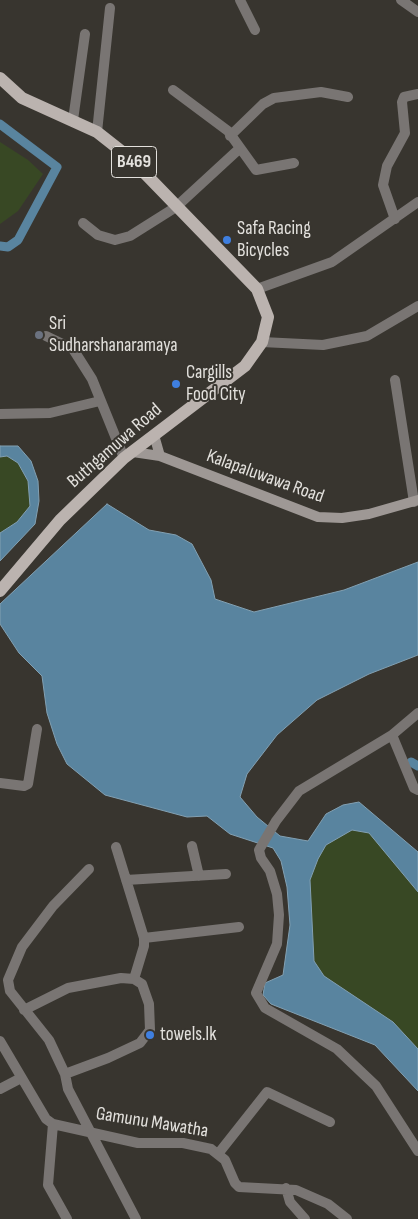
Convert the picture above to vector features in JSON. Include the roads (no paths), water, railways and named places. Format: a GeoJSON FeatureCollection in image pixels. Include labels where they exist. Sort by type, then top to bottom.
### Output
{"type":"FeatureCollection","features":[{"type":"Feature","properties":{"kind":"main road","name":"Buthgamuwa Road"},"geometry":{"type":"LineString","coordinates":[[0,78],[22,98],[97,132],[130,158],[257,289],[268,317],[262,342],[245,366],[129,455],[60,520],[0,591]]}},
{"type":"Feature","properties":{"kind":"street"},"geometry":{"type":"LineString","coordinates":[[240,0],[255,30]]}},
{"type":"Feature","properties":{"kind":"street"},"geometry":{"type":"LineString","coordinates":[[401,0],[418,12]]}},
{"type":"Feature","properties":{"kind":"street"},"geometry":{"type":"LineString","coordinates":[[97,132],[110,8]]}},
{"type":"Feature","properties":{"kind":"street"},"geometry":{"type":"LineString","coordinates":[[73,120],[86,34]]}},
{"type":"Feature","properties":{"kind":"street"},"geometry":{"type":"LineString","coordinates":[[173,90],[228,131],[239,150],[256,170],[294,163]]}},
{"type":"Feature","properties":{"kind":"street"},"geometry":{"type":"LineString","coordinates":[[230,136],[263,104],[274,98],[321,92],[348,97]]}},
{"type":"Feature","properties":{"kind":"street"},"geometry":{"type":"LineString","coordinates":[[395,218],[383,185],[387,166],[405,133],[402,102],[404,97],[418,94]]}},
{"type":"Feature","properties":{"kind":"street"},"geometry":{"type":"LineString","coordinates":[[83,223],[98,236],[115,240],[130,236],[176,207],[239,150]]}},
{"type":"Feature","properties":{"kind":"street"},"geometry":{"type":"LineString","coordinates":[[257,289],[332,262],[418,202]]}},
{"type":"Feature","properties":{"kind":"street"},"geometry":{"type":"LineString","coordinates":[[262,342],[323,345],[367,336],[418,306]]}},
{"type":"Feature","properties":{"kind":"street"},"geometry":{"type":"LineString","coordinates":[[46,336],[73,349],[92,379],[100,402],[129,455]]}},
{"type":"Feature","properties":{"kind":"street"},"geometry":{"type":"LineString","coordinates":[[395,380],[416,501]]}},
{"type":"Feature","properties":{"kind":"street"},"geometry":{"type":"LineString","coordinates":[[0,414],[50,413],[100,402]]}},
{"type":"Feature","properties":{"kind":"street"},"geometry":{"type":"LineString","coordinates":[[154,435],[160,456]]}},
{"type":"Feature","properties":{"kind":"street","name":"Kalapaluwawa Road"},"geometry":{"type":"LineString","coordinates":[[129,455],[160,456],[318,517],[342,518],[369,514],[416,501]]}},
{"type":"Feature","properties":{"kind":"street"},"geometry":{"type":"LineString","coordinates":[[418,713],[392,735],[299,791],[276,821],[259,850],[261,858],[270,870],[279,915],[278,944],[256,993],[265,1008],[337,1049],[369,1080],[418,1151]]}},
{"type":"Feature","properties":{"kind":"street"},"geometry":{"type":"LineString","coordinates":[[0,783],[24,786],[28,784],[37,730]]}},
{"type":"Feature","properties":{"kind":"street"},"geometry":{"type":"LineString","coordinates":[[392,735],[414,788],[418,790]]}},
{"type":"Feature","properties":{"kind":"street"},"geometry":{"type":"LineString","coordinates":[[192,846],[199,876]]}},
{"type":"Feature","properties":{"kind":"street"},"geometry":{"type":"LineString","coordinates":[[116,847],[144,938],[144,946],[134,979]]}},
{"type":"Feature","properties":{"kind":"street"},"geometry":{"type":"LineString","coordinates":[[89,869],[52,906],[22,948],[8,980],[10,991],[49,1040],[65,1074],[68,1089],[88,1131],[136,1219]]}},
{"type":"Feature","properties":{"kind":"street"},"geometry":{"type":"LineString","coordinates":[[126,880],[226,874]]}},
{"type":"Feature","properties":{"kind":"street"},"geometry":{"type":"LineString","coordinates":[[144,938],[240,927]]}},
{"type":"Feature","properties":{"kind":"street"},"geometry":{"type":"LineString","coordinates":[[24,1010],[68,988],[122,978],[134,979],[142,984],[149,1004],[150,1030],[140,1042],[108,1058],[65,1074]]}},
{"type":"Feature","properties":{"kind":"street"},"geometry":{"type":"LineString","coordinates":[[0,1041],[46,1119],[53,1124],[48,1185],[67,1219]]}},
{"type":"Feature","properties":{"kind":"street"},"geometry":{"type":"LineString","coordinates":[[0,1089],[21,1078]]}},
{"type":"Feature","properties":{"kind":"street"},"geometry":{"type":"LineString","coordinates":[[218,1154],[267,1092],[330,1122]]}},
{"type":"Feature","properties":{"kind":"street","name":"Gamunu Mawatha"},"geometry":{"type":"LineString","coordinates":[[53,1124],[138,1143],[183,1143],[211,1149],[224,1160],[235,1183],[239,1187],[296,1190],[328,1204],[347,1219]]}},
{"type":"Feature","properties":{"kind":"street"},"geometry":{"type":"LineString","coordinates":[[286,1188],[290,1202],[305,1219]]}},
{"type":"Feature","properties":{"kind":"lane"},"geometry":{"type":"LineString","coordinates":[[216,388],[209,375],[210,370],[219,367],[234,374]]}},
{"type":"Feature","properties":{"kind":"water"},"geometry":{"type":"Polygon","coordinates":[[[0,446],[18,446],[31,461],[38,481],[39,501],[35,524],[0,561],[0,533],[17,522],[30,506],[28,481],[18,463],[7,456],[0,457],[0,446]]]}},
{"type":"Feature","properties":{"kind":"water"},"geometry":{"type":"Polygon","coordinates":[[[107,504],[149,530],[176,535],[192,544],[211,580],[215,599],[254,612],[344,590],[418,562],[418,655],[369,674],[317,700],[277,735],[247,774],[240,797],[257,817],[280,836],[308,841],[326,814],[343,805],[359,802],[418,852],[418,892],[369,833],[352,830],[326,845],[310,880],[314,961],[324,976],[393,1022],[418,1049],[418,1091],[375,1045],[271,1004],[263,995],[265,983],[283,975],[290,925],[287,887],[281,861],[273,848],[230,834],[207,816],[187,817],[105,795],[67,764],[57,744],[47,713],[42,676],[19,653],[0,624],[0,604],[107,504]]]}},
{"type":"Feature","properties":{"kind":"waterway"},"geometry":{"type":"LineString","coordinates":[[0,124],[57,167],[18,240],[8,247],[0,246]]}},
{"type":"Feature","properties":{"kind":"waterway"},"geometry":{"type":"LineString","coordinates":[[411,762],[418,766]]}},
{"type":"Feature","properties":{"kind":"place","name":"Safa Racing Bicycles"},"geometry":{"type":"Point","coordinates":[227,240]}},
{"type":"Feature","properties":{"kind":"place","name":"Sri Sudharshanaramaya"},"geometry":{"type":"Point","coordinates":[39,335]}},
{"type":"Feature","properties":{"kind":"place","name":"Cargills Food City"},"geometry":{"type":"Point","coordinates":[176,384]}},
{"type":"Feature","properties":{"kind":"place","name":"towels.lk"},"geometry":{"type":"Point","coordinates":[150,1035]}}]}
